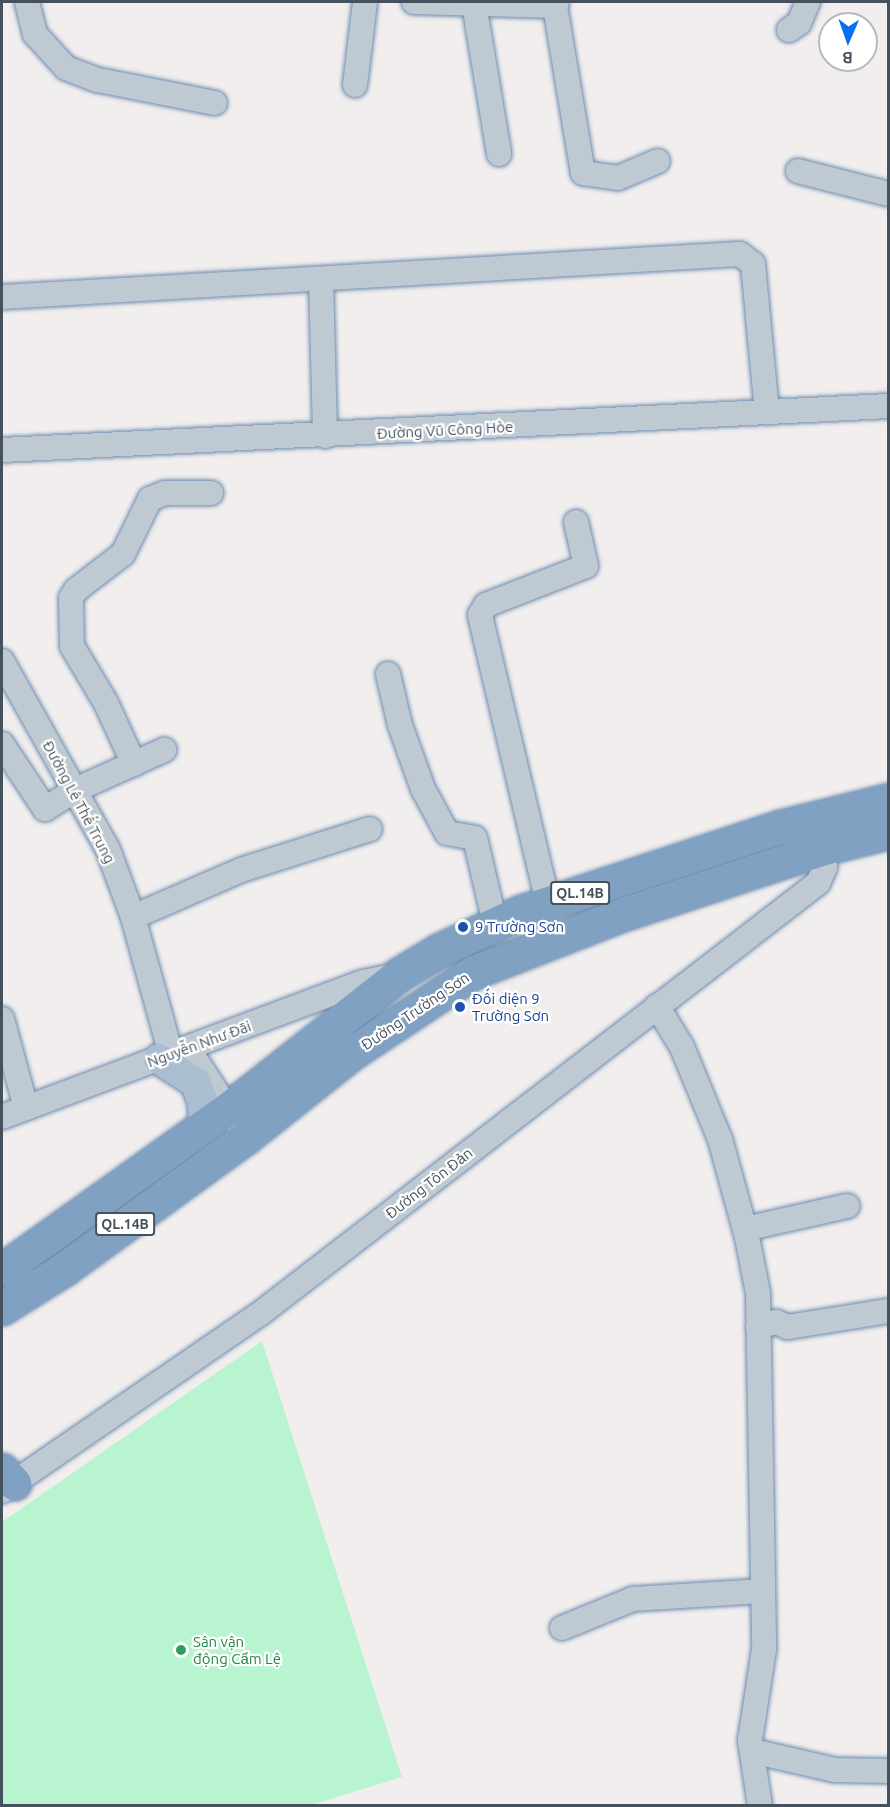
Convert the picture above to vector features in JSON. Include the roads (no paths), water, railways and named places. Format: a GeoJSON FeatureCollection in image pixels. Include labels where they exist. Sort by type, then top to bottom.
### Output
{"type":"FeatureCollection","features":[{"type":"Feature","properties":{"kind":"highway","name":"QL.14B"},"geometry":{"type":"LineString","coordinates":[[2,1270],[216,1118],[398,975],[495,923],[548,903],[780,827],[888,800]]}},
{"type":"Feature","properties":{"kind":"highway","name":"Đường Trường Sơn"},"geometry":{"type":"LineString","coordinates":[[2,1308],[67,1267],[246,1137],[352,1053],[474,972],[612,918],[824,848],[888,832]]}},
{"type":"Feature","properties":{"kind":"main road"},"geometry":{"type":"LineString","coordinates":[[173,1054],[196,1083],[203,1103],[216,1118]]}},
{"type":"Feature","properties":{"kind":"street"},"geometry":{"type":"LineString","coordinates":[[27,2],[35,34],[66,68],[98,80],[215,103]]}},
{"type":"Feature","properties":{"kind":"street"},"geometry":{"type":"LineString","coordinates":[[356,85],[365,2]]}},
{"type":"Feature","properties":{"kind":"street"},"geometry":{"type":"LineString","coordinates":[[414,2],[556,4],[584,173],[618,178],[658,161]]}},
{"type":"Feature","properties":{"kind":"street"},"geometry":{"type":"LineString","coordinates":[[789,30],[799,23],[808,2]]}},
{"type":"Feature","properties":{"kind":"street"},"geometry":{"type":"LineString","coordinates":[[474,4],[499,154]]}},
{"type":"Feature","properties":{"kind":"street"},"geometry":{"type":"LineString","coordinates":[[798,171],[888,194]]}},
{"type":"Feature","properties":{"kind":"street"},"geometry":{"type":"LineString","coordinates":[[2,297],[740,254],[753,264],[767,412]]}},
{"type":"Feature","properties":{"kind":"street"},"geometry":{"type":"LineString","coordinates":[[321,279],[324,436]]}},
{"type":"Feature","properties":{"kind":"street","name":"Đường Vũ Công Hòe"},"geometry":{"type":"LineString","coordinates":[[2,450],[324,436],[888,406]]}},
{"type":"Feature","properties":{"kind":"street"},"geometry":{"type":"LineString","coordinates":[[134,764],[106,703],[73,650],[71,598],[106,564],[123,554],[150,499],[165,493],[212,493]]}},
{"type":"Feature","properties":{"kind":"street"},"geometry":{"type":"LineString","coordinates":[[548,903],[480,615],[486,605],[586,566],[576,522]]}},
{"type":"Feature","properties":{"kind":"street","name":"Đường Lê Thế Trung"},"geometry":{"type":"LineString","coordinates":[[2,661],[108,850],[133,916],[173,1054]]}},
{"type":"Feature","properties":{"kind":"street"},"geometry":{"type":"LineString","coordinates":[[388,674],[400,725],[423,789],[447,833],[474,838],[495,923]]}},
{"type":"Feature","properties":{"kind":"street"},"geometry":{"type":"LineString","coordinates":[[2,744],[45,809],[75,790],[164,750]]}},
{"type":"Feature","properties":{"kind":"street"},"geometry":{"type":"LineString","coordinates":[[133,916],[241,870],[370,829]]}},
{"type":"Feature","properties":{"kind":"street","name":"Đường Tôn Đản"},"geometry":{"type":"LineString","coordinates":[[6,1481],[261,1313],[818,883],[825,867],[824,848]]}},
{"type":"Feature","properties":{"kind":"street","name":"Nguyễn Như Đãi"},"geometry":{"type":"LineString","coordinates":[[2,1117],[364,982],[398,975]]}},
{"type":"Feature","properties":{"kind":"street"},"geometry":{"type":"LineString","coordinates":[[657,1006],[682,1047],[720,1139],[745,1229],[758,1293],[764,1649],[752,1751],[760,1806]]}},
{"type":"Feature","properties":{"kind":"street"},"geometry":{"type":"LineString","coordinates":[[2,1019],[26,1108]]}},
{"type":"Feature","properties":{"kind":"street"},"geometry":{"type":"LineString","coordinates":[[216,1118],[246,1137]]}},
{"type":"Feature","properties":{"kind":"street"},"geometry":{"type":"LineString","coordinates":[[745,1229],[847,1206]]}},
{"type":"Feature","properties":{"kind":"street"},"geometry":{"type":"LineString","coordinates":[[758,1327],[776,1322],[788,1327],[888,1311]]}},
{"type":"Feature","properties":{"kind":"street"},"geometry":{"type":"LineString","coordinates":[[562,1628],[633,1599],[763,1591]]}},
{"type":"Feature","properties":{"kind":"street"},"geometry":{"type":"LineString","coordinates":[[752,1751],[835,1770],[888,1771]]}},
{"type":"Feature","properties":{"kind":"place","name":"9 Trường Sơn"},"geometry":{"type":"Point","coordinates":[463,927]}},
{"type":"Feature","properties":{"kind":"place","name":"Đối diện 9 Trường Sơn"},"geometry":{"type":"Point","coordinates":[460,1007]}},
{"type":"Feature","properties":{"kind":"place","name":"Sân vận động Cẩm Lệ"},"geometry":{"type":"Point","coordinates":[181,1650]}}]}
